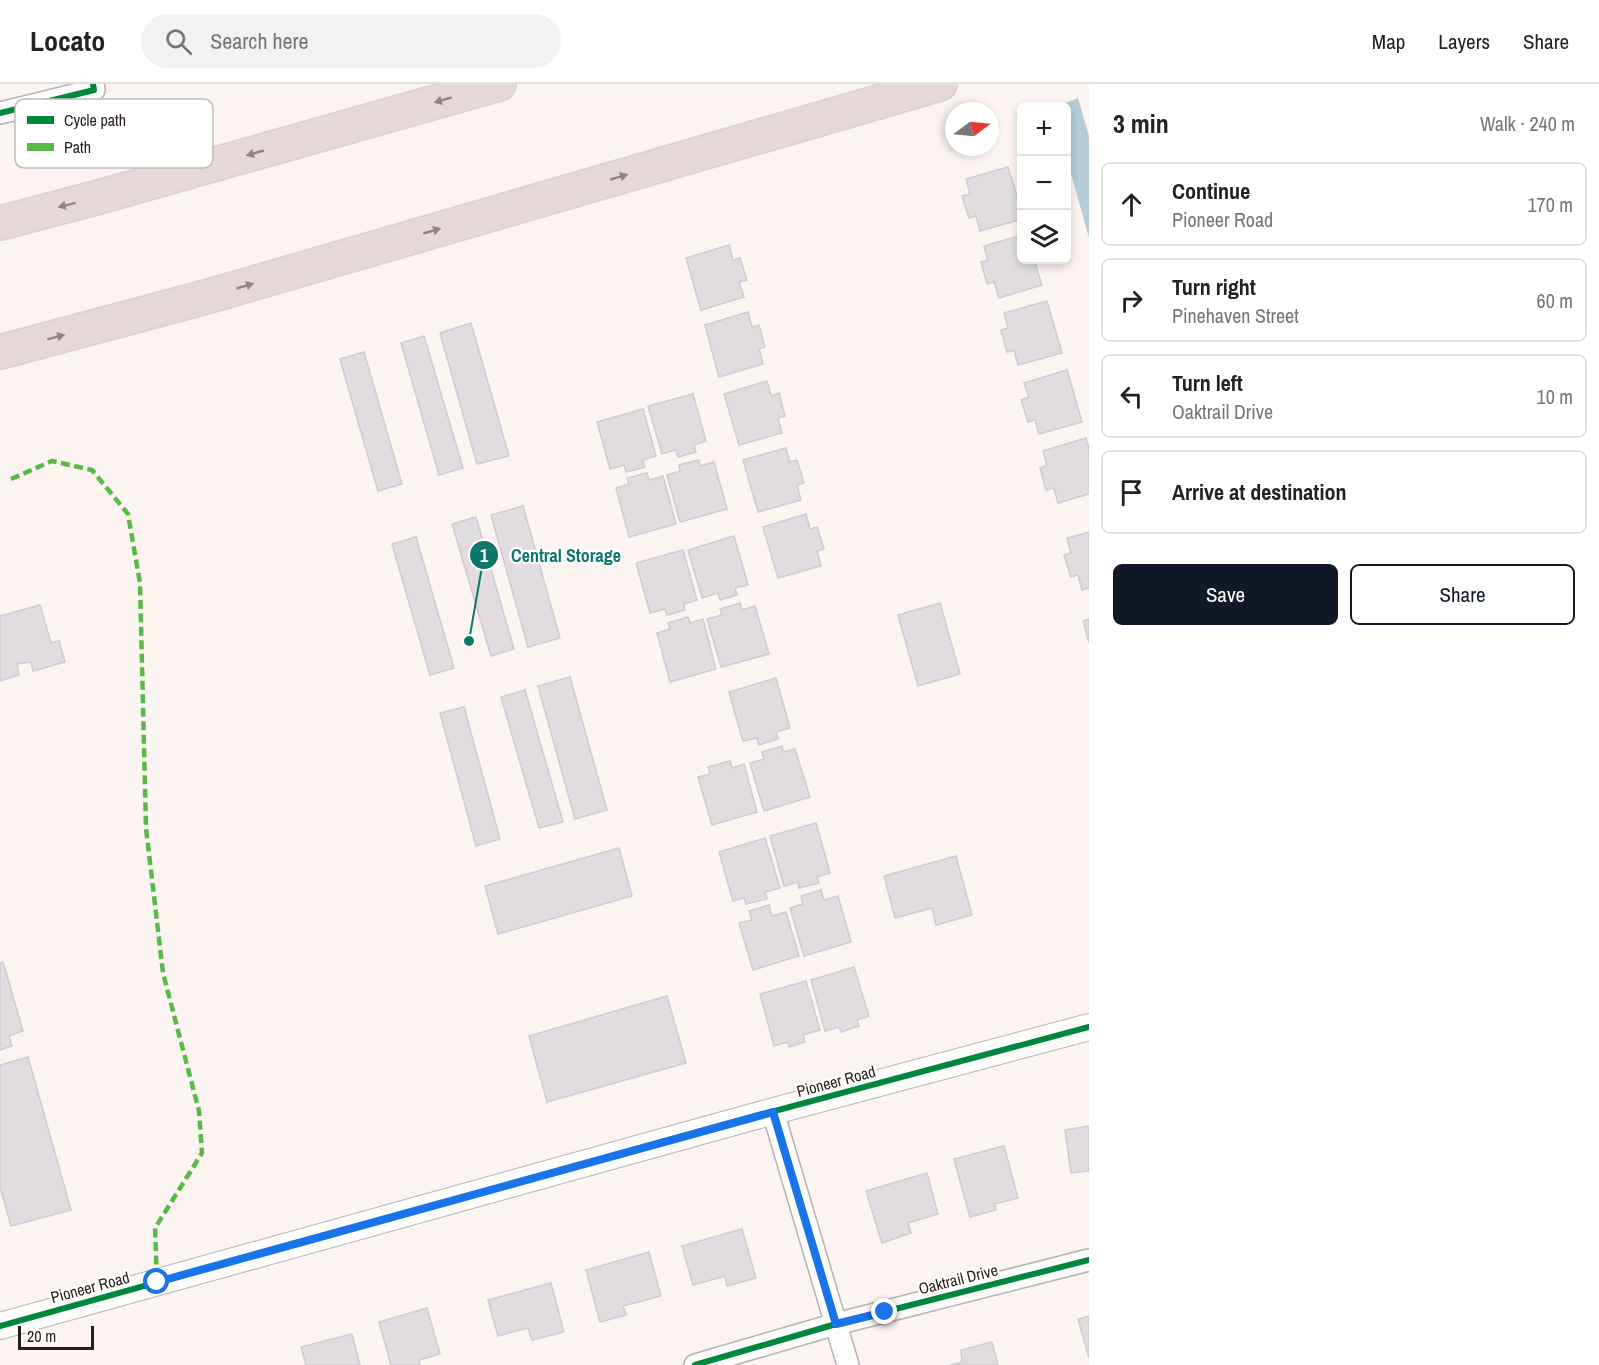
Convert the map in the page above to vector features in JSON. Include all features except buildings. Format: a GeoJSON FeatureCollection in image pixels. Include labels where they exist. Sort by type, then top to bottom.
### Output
{"type":"FeatureCollection","features":[{"type":"Feature","properties":{"kind":"highway"},"geometry":{"type":"LineString","coordinates":[[213,165],[499,84]]}},
{"type":"Feature","properties":{"kind":"highway"},"geometry":{"type":"LineString","coordinates":[[0,352],[206,297],[940,84]]}},
{"type":"Feature","properties":{"kind":"highway"},"geometry":{"type":"LineString","coordinates":[[0,223],[202,168]]}},
{"type":"Feature","properties":{"kind":"street"},"geometry":{"type":"LineString","coordinates":[[51,99],[94,87]]}},
{"type":"Feature","properties":{"kind":"street"},"geometry":{"type":"LineString","coordinates":[[0,113],[15,109]]}},
{"type":"Feature","properties":{"kind":"street","name":"Pioneer Road"},"geometry":{"type":"LineString","coordinates":[[0,1326],[1089,1027]]}},
{"type":"Feature","properties":{"kind":"street"},"geometry":{"type":"LineString","coordinates":[[773,1112],[848,1365]]}},
{"type":"Feature","properties":{"kind":"street","name":"Oaktrail Drive"},"geometry":{"type":"LineString","coordinates":[[695,1365],[836,1324],[1089,1260]]}},
{"type":"Feature","properties":{"kind":"water"},"geometry":{"type":"Polygon","coordinates":[[[1078,98],[1089,136],[1089,238],[1071,173],[1071,102],[1068,102],[1078,98]]]}},
{"type":"Feature","properties":{"kind":"marked path"},"geometry":{"type":"LineString","coordinates":[[11,479],[52,461],[92,470],[128,514],[140,583],[146,828],[163,973],[199,1111],[202,1153],[155,1228],[157,1283]]}},
{"type":"Feature","properties":{"kind":"cycle path"},"geometry":{"type":"LineString","coordinates":[[57,99],[94,90],[93,84]]}},
{"type":"Feature","properties":{"kind":"cycle path"},"geometry":{"type":"LineString","coordinates":[[0,113],[15,109]]}},
{"type":"Feature","properties":{"kind":"cycle path"},"geometry":{"type":"LineString","coordinates":[[0,1326],[752,1117],[1089,1027]]}},
{"type":"Feature","properties":{"kind":"cycle path"},"geometry":{"type":"LineString","coordinates":[[695,1365],[836,1324],[1089,1260]]}},
{"type":"Feature","properties":{"kind":"place","name":"Central Storage"},"geometry":{"type":"Point","coordinates":[469,641]}},
{"type":"Feature","properties":{"kind":"route"},"geometry":{"type":"LineString","coordinates":[[157,1282],[773,1112],[836,1324],[885,1312]]}}]}
